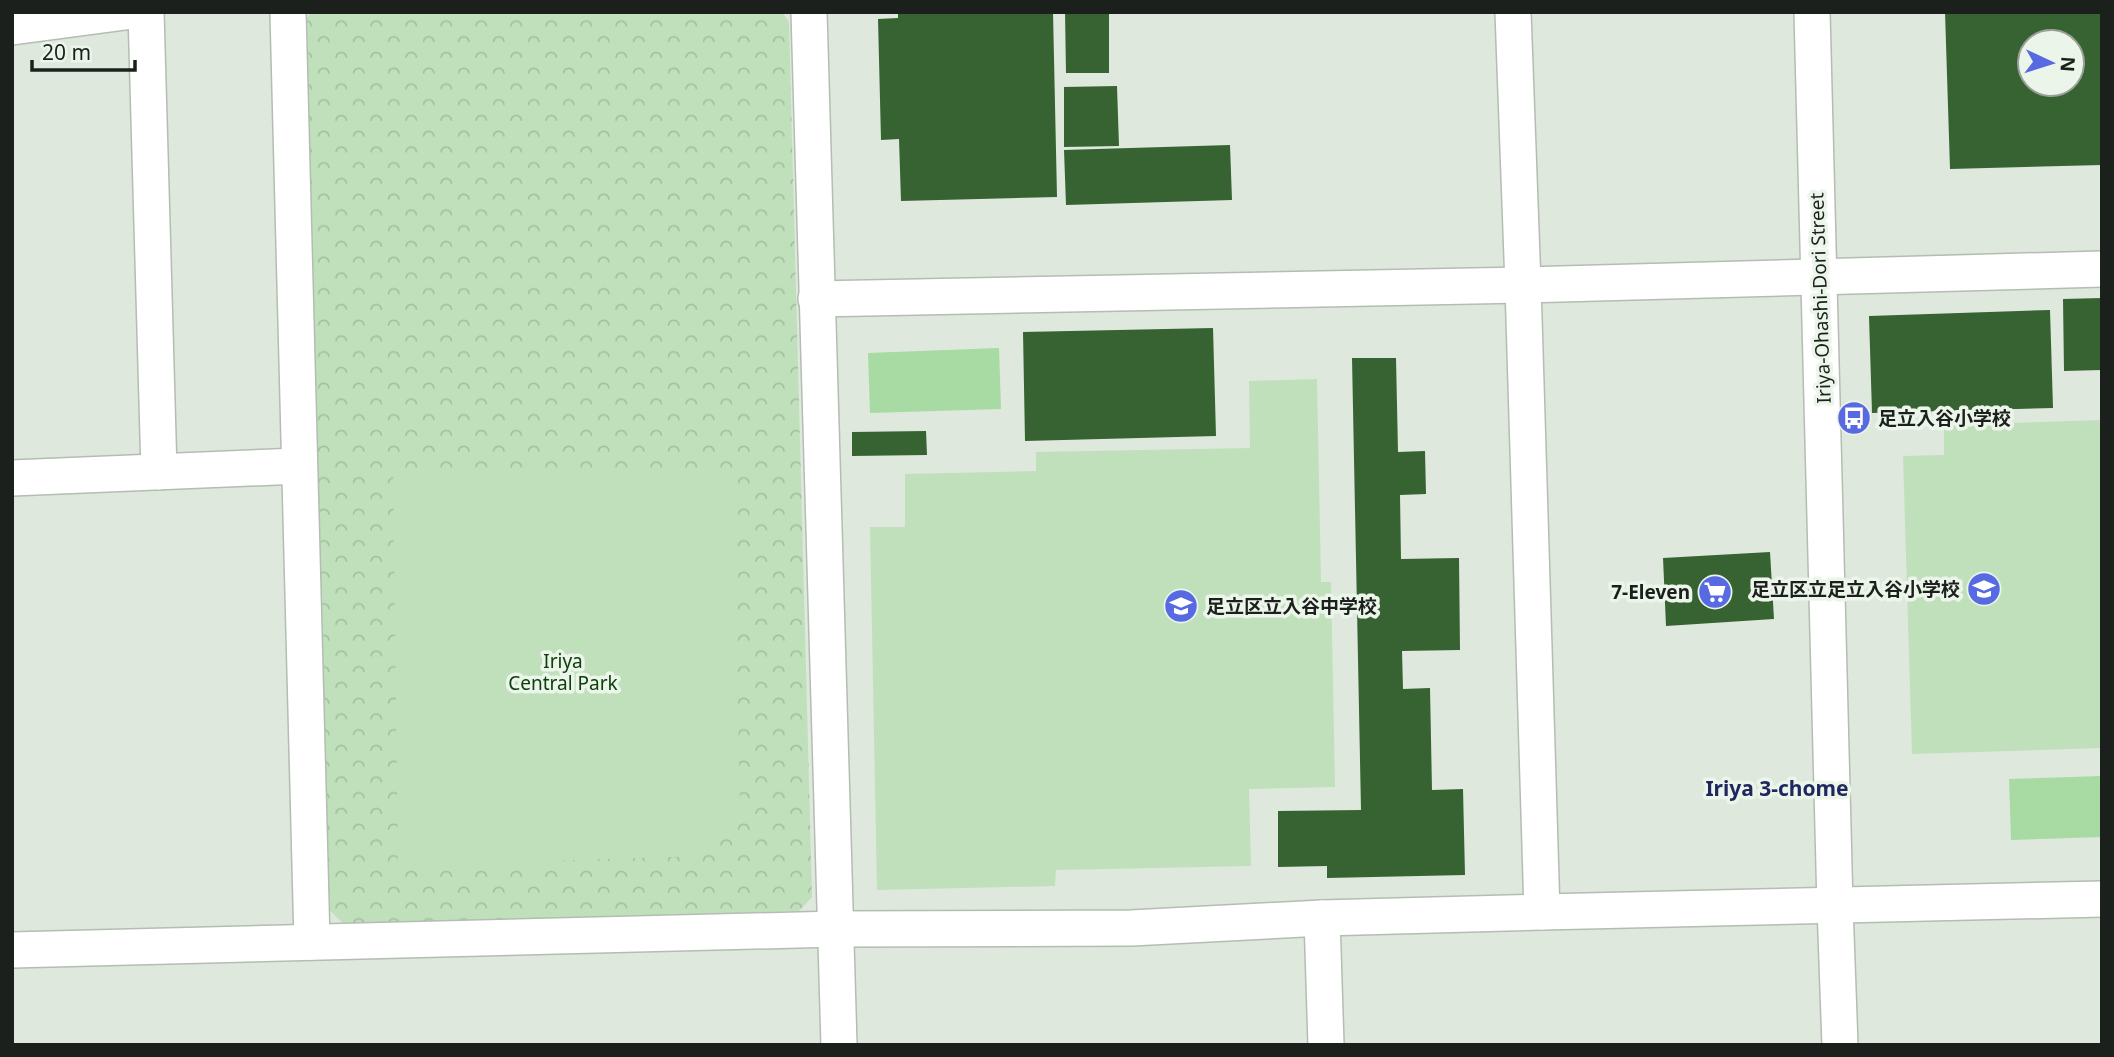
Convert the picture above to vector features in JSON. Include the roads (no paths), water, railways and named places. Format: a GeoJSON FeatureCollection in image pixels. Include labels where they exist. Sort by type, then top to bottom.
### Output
{"type":"FeatureCollection","features":[{"type":"Feature","properties":{"kind":"street"},"geometry":{"type":"LineString","coordinates":[[12,27],[125,12]]}},
{"type":"Feature","properties":{"kind":"street"},"geometry":{"type":"LineString","coordinates":[[146,12],[159,472]]}},
{"type":"Feature","properties":{"kind":"street"},"geometry":{"type":"LineString","coordinates":[[288,12],[312,942]]}},
{"type":"Feature","properties":{"kind":"street"},"geometry":{"type":"LineString","coordinates":[[809,12],[839,1045]]}},
{"type":"Feature","properties":{"kind":"street"},"geometry":{"type":"LineString","coordinates":[[1513,12],[1542,912]]}},
{"type":"Feature","properties":{"kind":"street","name":"Iriya-Ohashi-Dori Street"},"geometry":{"type":"LineString","coordinates":[[1812,12],[1840,1045]]}},
{"type":"Feature","properties":{"kind":"street"},"geometry":{"type":"LineString","coordinates":[[816,299],[1523,285],[2102,269]]}},
{"type":"Feature","properties":{"kind":"street"},"geometry":{"type":"LineString","coordinates":[[12,478],[299,466]]}},
{"type":"Feature","properties":{"kind":"street"},"geometry":{"type":"LineString","coordinates":[[12,950],[836,929],[1131,928],[1322,918],[2102,899]]}},
{"type":"Feature","properties":{"kind":"street"},"geometry":{"type":"LineString","coordinates":[[1322,918],[1326,1045]]}},
{"type":"Feature","properties":{"kind":"place","name":"足立入谷小学校"},"geometry":{"type":"Point","coordinates":[1854,418]}},
{"type":"Feature","properties":{"kind":"place","name":"足立区立足立入谷小学校"},"geometry":{"type":"Point","coordinates":[1984,589]}},
{"type":"Feature","properties":{"kind":"place","name":"7-Eleven"},"geometry":{"type":"Point","coordinates":[1715,592]}},
{"type":"Feature","properties":{"kind":"place","name":"足立区立入谷中学校"},"geometry":{"type":"Point","coordinates":[1181,606]}},
{"type":"Feature","properties":{"kind":"district","name":"Iriya 3-chome"},"geometry":{"type":"Point","coordinates":[1777,789]}},
{"type":"Feature","properties":{"kind":"park label","name":"Iriya Central Park"},"geometry":{"type":"Point","coordinates":[563,672]}}]}
